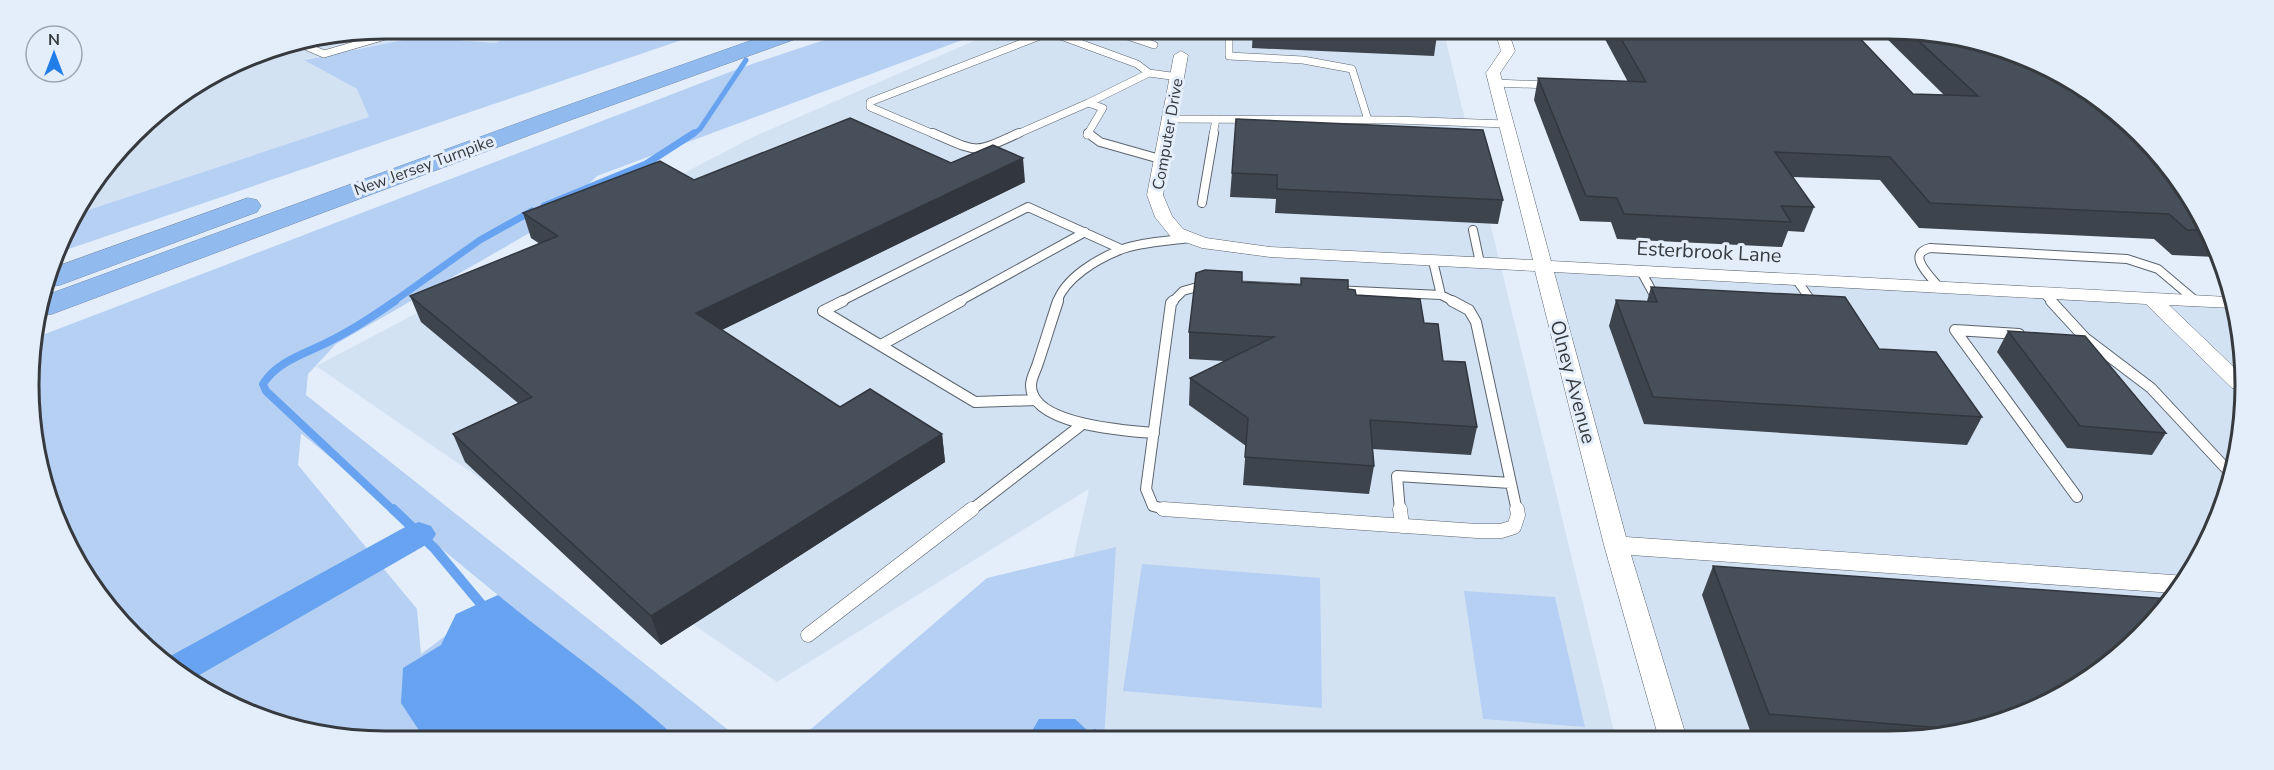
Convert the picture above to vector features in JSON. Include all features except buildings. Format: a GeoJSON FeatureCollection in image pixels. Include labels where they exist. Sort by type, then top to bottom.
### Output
{"type":"FeatureCollection","features":[{"type":"Feature","properties":{"kind":"highway","name":"New Jersey Turnpike"},"geometry":{"type":"LineString","coordinates":[[56,277],[722,39]]}},
{"type":"Feature","properties":{"kind":"highway","name":"New Jersey Turnpike"},"geometry":{"type":"LineString","coordinates":[[49,305],[565,114],[777,39]]}},
{"type":"Feature","properties":{"kind":"street"},"geometry":{"type":"LineString","coordinates":[[1495,83],[1493,73],[1508,51],[1504,39]]}},
{"type":"Feature","properties":{"kind":"street","name":"Computer Drive"},"geometry":{"type":"LineString","coordinates":[[1181,56],[1155,195],[1164,218],[1177,233],[1188,238]]}},
{"type":"Feature","properties":{"kind":"street","name":"Olney Avenue"},"geometry":{"type":"LineString","coordinates":[[1495,83],[1616,545],[1671,731]]}},
{"type":"Feature","properties":{"kind":"street","name":"Esterbrook Lane"},"geometry":{"type":"LineString","coordinates":[[1188,238],[1202,243],[1270,252],[2225,303]]}},
{"type":"Feature","properties":{"kind":"street"},"geometry":{"type":"LineString","coordinates":[[2151,298],[2235,379]]}},
{"type":"Feature","properties":{"kind":"street"},"geometry":{"type":"LineString","coordinates":[[1616,545],[2173,583]]}},
{"type":"Feature","properties":{"kind":"lane"},"geometry":{"type":"LineString","coordinates":[[1032,39],[870,102],[870,107],[972,150],[981,150],[1088,103],[1149,73]]}},
{"type":"Feature","properties":{"kind":"lane"},"geometry":{"type":"LineString","coordinates":[[1069,39],[1137,64],[1149,73],[1178,77]]}},
{"type":"Feature","properties":{"kind":"lane"},"geometry":{"type":"LineString","coordinates":[[1136,39],[1154,45]]}},
{"type":"Feature","properties":{"kind":"lane"},"geometry":{"type":"LineString","coordinates":[[1229,39],[1229,56],[1303,60],[1352,69],[1368,120]]}},
{"type":"Feature","properties":{"kind":"lane"},"geometry":{"type":"LineString","coordinates":[[309,48],[324,54],[373,40]]}},
{"type":"Feature","properties":{"kind":"lane"},"geometry":{"type":"LineString","coordinates":[[1495,83],[1554,85]]}},
{"type":"Feature","properties":{"kind":"lane"},"geometry":{"type":"LineString","coordinates":[[1088,103],[1102,108],[1087,135],[1100,142],[1160,159]]}},
{"type":"Feature","properties":{"kind":"lane"},"geometry":{"type":"LineString","coordinates":[[1169,119],[1368,120],[1506,124]]}},
{"type":"Feature","properties":{"kind":"lane"},"geometry":{"type":"LineString","coordinates":[[1202,203],[1216,119]]}},
{"type":"Feature","properties":{"kind":"lane"},"geometry":{"type":"LineString","coordinates":[[1036,400],[975,402],[823,311],[1028,207],[1122,249]]}},
{"type":"Feature","properties":{"kind":"lane"},"geometry":{"type":"LineString","coordinates":[[1473,230],[1480,263]]}},
{"type":"Feature","properties":{"kind":"lane"},"geometry":{"type":"LineString","coordinates":[[880,345],[1085,232]]}},
{"type":"Feature","properties":{"kind":"lane"},"geometry":{"type":"LineString","coordinates":[[1154,433],[1080,426],[1041,405],[1036,400],[1031,385],[1060,294],[1071,280],[1092,265],[1122,249],[1188,238]]}},
{"type":"Feature","properties":{"kind":"lane"},"geometry":{"type":"LineString","coordinates":[[1938,286],[1919,261],[1918,254],[1922,250],[1930,248],[2127,259],[2150,263],[2162,270],[2196,301]]}},
{"type":"Feature","properties":{"kind":"lane"},"geometry":{"type":"LineString","coordinates":[[1433,261],[1441,296]]}},
{"type":"Feature","properties":{"kind":"lane"},"geometry":{"type":"LineString","coordinates":[[1641,271],[1653,293],[1675,294]]}},
{"type":"Feature","properties":{"kind":"lane"},"geometry":{"type":"LineString","coordinates":[[1787,298],[1810,299],[1796,279]]}},
{"type":"Feature","properties":{"kind":"lane"},"geometry":{"type":"LineString","coordinates":[[1208,284],[1441,296],[1468,310],[1476,322],[1518,515],[1514,527],[1501,531],[1477,531],[1185,512],[1153,506],[1146,489],[1171,303],[1183,291],[1208,284]]}},
{"type":"Feature","properties":{"kind":"lane"},"geometry":{"type":"LineString","coordinates":[[2044,293],[2079,337],[2151,388],[2225,466]]}},
{"type":"Feature","properties":{"kind":"lane"},"geometry":{"type":"LineString","coordinates":[[2026,334],[1955,330],[2077,497]]}},
{"type":"Feature","properties":{"kind":"lane"},"geometry":{"type":"LineString","coordinates":[[808,635],[1080,426]]}},
{"type":"Feature","properties":{"kind":"lane"},"geometry":{"type":"LineString","coordinates":[[1402,526],[1397,476],[1511,483]]}},
{"type":"Feature","properties":{"kind":"shaded area"},"geometry":{"type":"Polygon","coordinates":[[[408,39],[305,59],[357,89],[370,117],[86,211],[110,174],[140,140],[174,110],[212,85],[274,57],[340,42],[408,39]]]}},
{"type":"Feature","properties":{"kind":"shaded area"},"geometry":{"type":"Polygon","coordinates":[[[408,39],[496,43],[503,39],[685,39],[67,250],[86,211],[369,117],[357,89],[304,60],[408,39]]]}},
{"type":"Feature","properties":{"kind":"shaded area"},"geometry":{"type":"Polygon","coordinates":[[[444,39],[503,39],[496,43],[444,39]]]}},
{"type":"Feature","properties":{"kind":"shaded area"},"geometry":{"type":"Polygon","coordinates":[[[827,39],[965,39],[597,176],[547,223],[336,344],[308,374],[306,395],[729,731],[362,730],[317,724],[274,713],[212,685],[174,660],[140,630],[110,596],[75,538],[57,496],[42,430],[39,385],[43,335],[743,67],[827,39]],[[301,434],[298,465],[417,609],[421,654],[499,596],[301,434]]]}},
{"type":"Feature","properties":{"kind":"shaded area"},"geometry":{"type":"Polygon","coordinates":[[[978,39],[1445,39],[1614,731],[1034,731],[1089,489],[777,682],[316,366],[753,137],[978,39]]]}},
{"type":"Feature","properties":{"kind":"shaded area"},"geometry":{"type":"Polygon","coordinates":[[[1543,266],[2225,303],[2232,340],[2235,385],[2232,430],[2217,496],[2189,558],[2164,596],[2134,630],[2100,660],[2084,671],[1975,720],[1934,728],[1889,731],[1680,731],[1543,266]]]}},
{"type":"Feature","properties":{"kind":"shaded area"},"geometry":{"type":"Polygon","coordinates":[[[1116,547],[1105,731],[809,731],[987,578],[1116,547]]]}},
{"type":"Feature","properties":{"kind":"shaded area"},"geometry":{"type":"Polygon","coordinates":[[[1142,564],[1320,578],[1322,708],[1123,691],[1142,564]]]}},
{"type":"Feature","properties":{"kind":"shaded area"},"geometry":{"type":"Polygon","coordinates":[[[1464,591],[1555,597],[1585,727],[1483,719],[1464,591]]]}},
{"type":"Feature","properties":{"kind":"water"},"geometry":{"type":"Polygon","coordinates":[[[498,595],[668,731],[419,731],[401,703],[403,668],[441,645],[456,614],[498,595]]]}},
{"type":"Feature","properties":{"kind":"water"},"geometry":{"type":"Polygon","coordinates":[[[1039,719],[1075,719],[1088,731],[1032,731],[1039,719]]]}},
{"type":"Feature","properties":{"kind":"waterway"},"geometry":{"type":"LineString","coordinates":[[692,135],[700,129],[746,60]]}},
{"type":"Feature","properties":{"kind":"waterway"},"geometry":{"type":"LineString","coordinates":[[544,206],[646,164],[694,133]]}},
{"type":"Feature","properties":{"kind":"waterway"},"geometry":{"type":"LineString","coordinates":[[393,302],[480,240],[532,211]]}},
{"type":"Feature","properties":{"kind":"waterway"},"geometry":{"type":"LineString","coordinates":[[394,511],[266,391],[263,384],[285,363],[348,331],[395,301]]}},
{"type":"Feature","properties":{"kind":"waterway"},"geometry":{"type":"LineString","coordinates":[[393,509],[435,549],[486,610]]}},
{"type":"Feature","properties":{"kind":"waterway"},"geometry":{"type":"LineString","coordinates":[[184,667],[419,534]]}}]}
